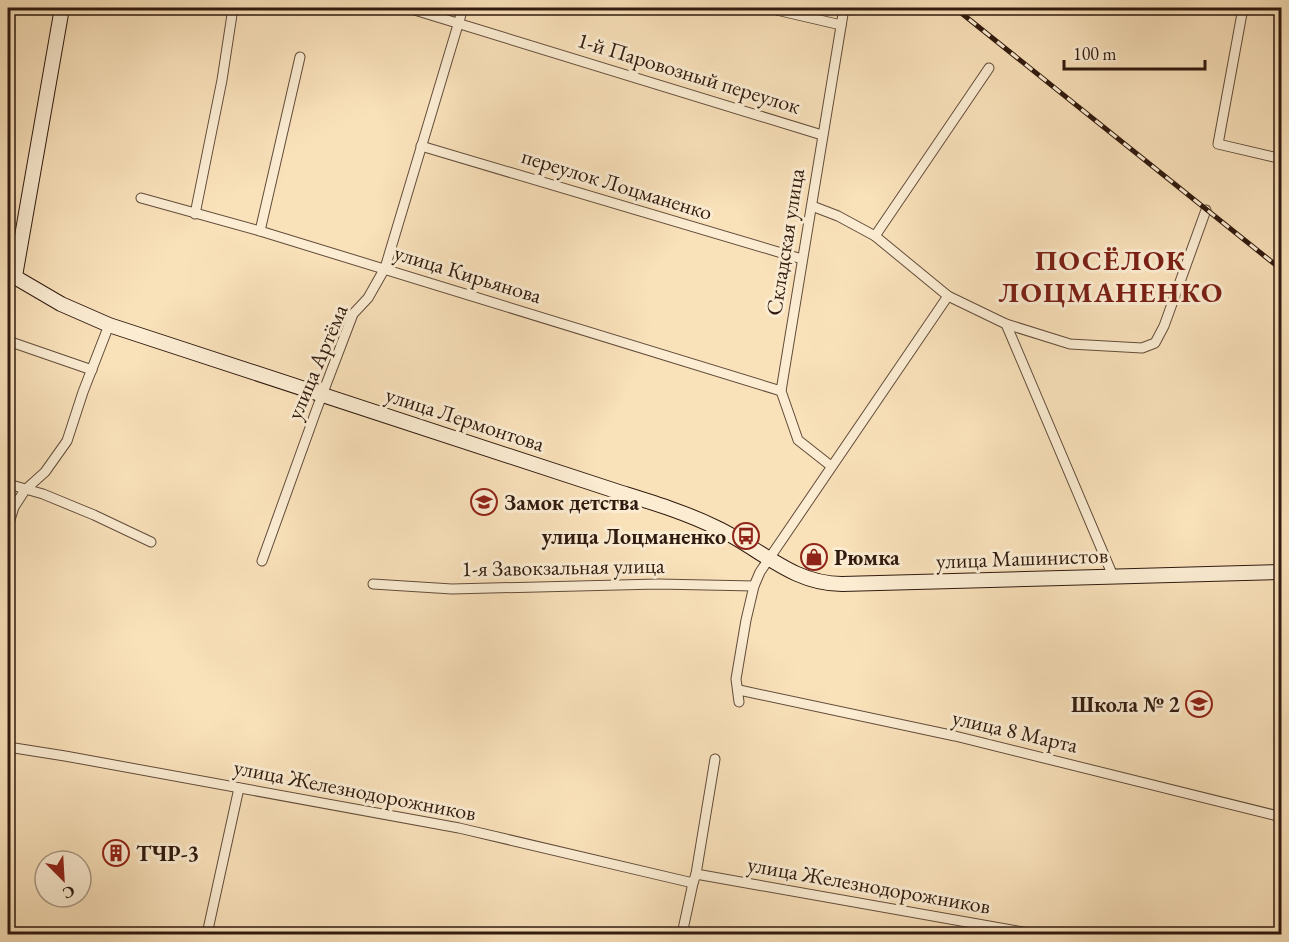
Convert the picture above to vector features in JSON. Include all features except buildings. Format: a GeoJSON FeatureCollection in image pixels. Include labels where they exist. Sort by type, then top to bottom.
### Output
{"type":"FeatureCollection","features":[{"type":"Feature","properties":{"kind":"main road"},"geometry":{"type":"LineString","coordinates":[[11,275],[62,8]]}},
{"type":"Feature","properties":{"kind":"main road","name":"улица Лермонтова"},"geometry":{"type":"LineString","coordinates":[[11,275],[62,304],[110,325],[659,505],[720,529],[769,560]]}},
{"type":"Feature","properties":{"kind":"main road","name":"улица Машинистов"},"geometry":{"type":"LineString","coordinates":[[769,560],[806,578],[836,584],[1281,572]]}},
{"type":"Feature","properties":{"kind":"street"},"geometry":{"type":"LineString","coordinates":[[195,214],[222,80],[233,8]]}},
{"type":"Feature","properties":{"kind":"street","name":"1-й Паровозный переулок"},"geometry":{"type":"LineString","coordinates":[[408,8],[822,135]]}},
{"type":"Feature","properties":{"kind":"street","name":"улица Артёма"},"geometry":{"type":"LineString","coordinates":[[262,561],[353,314],[368,298],[385,268],[463,8]]}},
{"type":"Feature","properties":{"kind":"street"},"geometry":{"type":"LineString","coordinates":[[768,8],[841,25]]}},
{"type":"Feature","properties":{"kind":"street","name":"Складская улица"},"geometry":{"type":"LineString","coordinates":[[831,466],[798,440],[781,391],[844,8]]}},
{"type":"Feature","properties":{"kind":"street"},"geometry":{"type":"LineString","coordinates":[[1243,8],[1218,144],[1281,159]]}},
{"type":"Feature","properties":{"kind":"street"},"geometry":{"type":"LineString","coordinates":[[260,231],[300,57]]}},
{"type":"Feature","properties":{"kind":"street"},"geometry":{"type":"LineString","coordinates":[[875,236],[989,68]]}},
{"type":"Feature","properties":{"kind":"street","name":"переулок Лоцманенко"},"geometry":{"type":"LineString","coordinates":[[421,146],[802,259]]}},
{"type":"Feature","properties":{"kind":"street","name":"улица Кирьянова"},"geometry":{"type":"LineString","coordinates":[[141,198],[385,268],[781,391]]}},
{"type":"Feature","properties":{"kind":"street"},"geometry":{"type":"LineString","coordinates":[[812,206],[838,216],[875,236],[948,296],[1006,324],[1070,344],[1142,348],[1155,343],[1164,326],[1206,210]]}},
{"type":"Feature","properties":{"kind":"street"},"geometry":{"type":"LineString","coordinates":[[739,702],[736,679],[754,586],[760,572],[948,296]]}},
{"type":"Feature","properties":{"kind":"street"},"geometry":{"type":"LineString","coordinates":[[1006,324],[1113,576]]}},
{"type":"Feature","properties":{"kind":"street"},"geometry":{"type":"LineString","coordinates":[[8,526],[14,507],[25,490],[45,472],[67,441],[110,325]]}},
{"type":"Feature","properties":{"kind":"street"},"geometry":{"type":"LineString","coordinates":[[8,341],[93,370]]}},
{"type":"Feature","properties":{"kind":"street"},"geometry":{"type":"LineString","coordinates":[[8,484],[53,498],[151,542]]}},
{"type":"Feature","properties":{"kind":"street","name":"1-я Завокзальная улица"},"geometry":{"type":"LineString","coordinates":[[373,584],[452,589],[658,584],[754,586]]}},
{"type":"Feature","properties":{"kind":"street","name":"улица 8 Марта"},"geometry":{"type":"LineString","coordinates":[[739,690],[955,736],[1281,817]]}},
{"type":"Feature","properties":{"kind":"street","name":"улица Железнодорожников"},"geometry":{"type":"LineString","coordinates":[[8,747],[459,828],[694,878],[1034,934]]}},
{"type":"Feature","properties":{"kind":"street"},"geometry":{"type":"LineString","coordinates":[[682,934],[715,759]]}},
{"type":"Feature","properties":{"kind":"street"},"geometry":{"type":"LineString","coordinates":[[207,934],[239,788]]}},
{"type":"Feature","properties":{"kind":"railway"},"geometry":{"type":"LineString","coordinates":[[955,8],[1282,270]]}},
{"type":"Feature","properties":{"kind":"place","name":"Замок детства"},"geometry":{"type":"Point","coordinates":[484,502]}},
{"type":"Feature","properties":{"kind":"place","name":"улица Лоцманенко"},"geometry":{"type":"Point","coordinates":[746,536]}},
{"type":"Feature","properties":{"kind":"place","name":"Рюмка"},"geometry":{"type":"Point","coordinates":[814,557]}},
{"type":"Feature","properties":{"kind":"place","name":"Школа № 2"},"geometry":{"type":"Point","coordinates":[1199,704]}},
{"type":"Feature","properties":{"kind":"place","name":"ТЧР-3"},"geometry":{"type":"Point","coordinates":[116,853]}},
{"type":"Feature","properties":{"kind":"district","name":"ПОСЁЛОК ЛОЦМАНЕНКО"},"geometry":{"type":"Point","coordinates":[1111,276]}}]}
